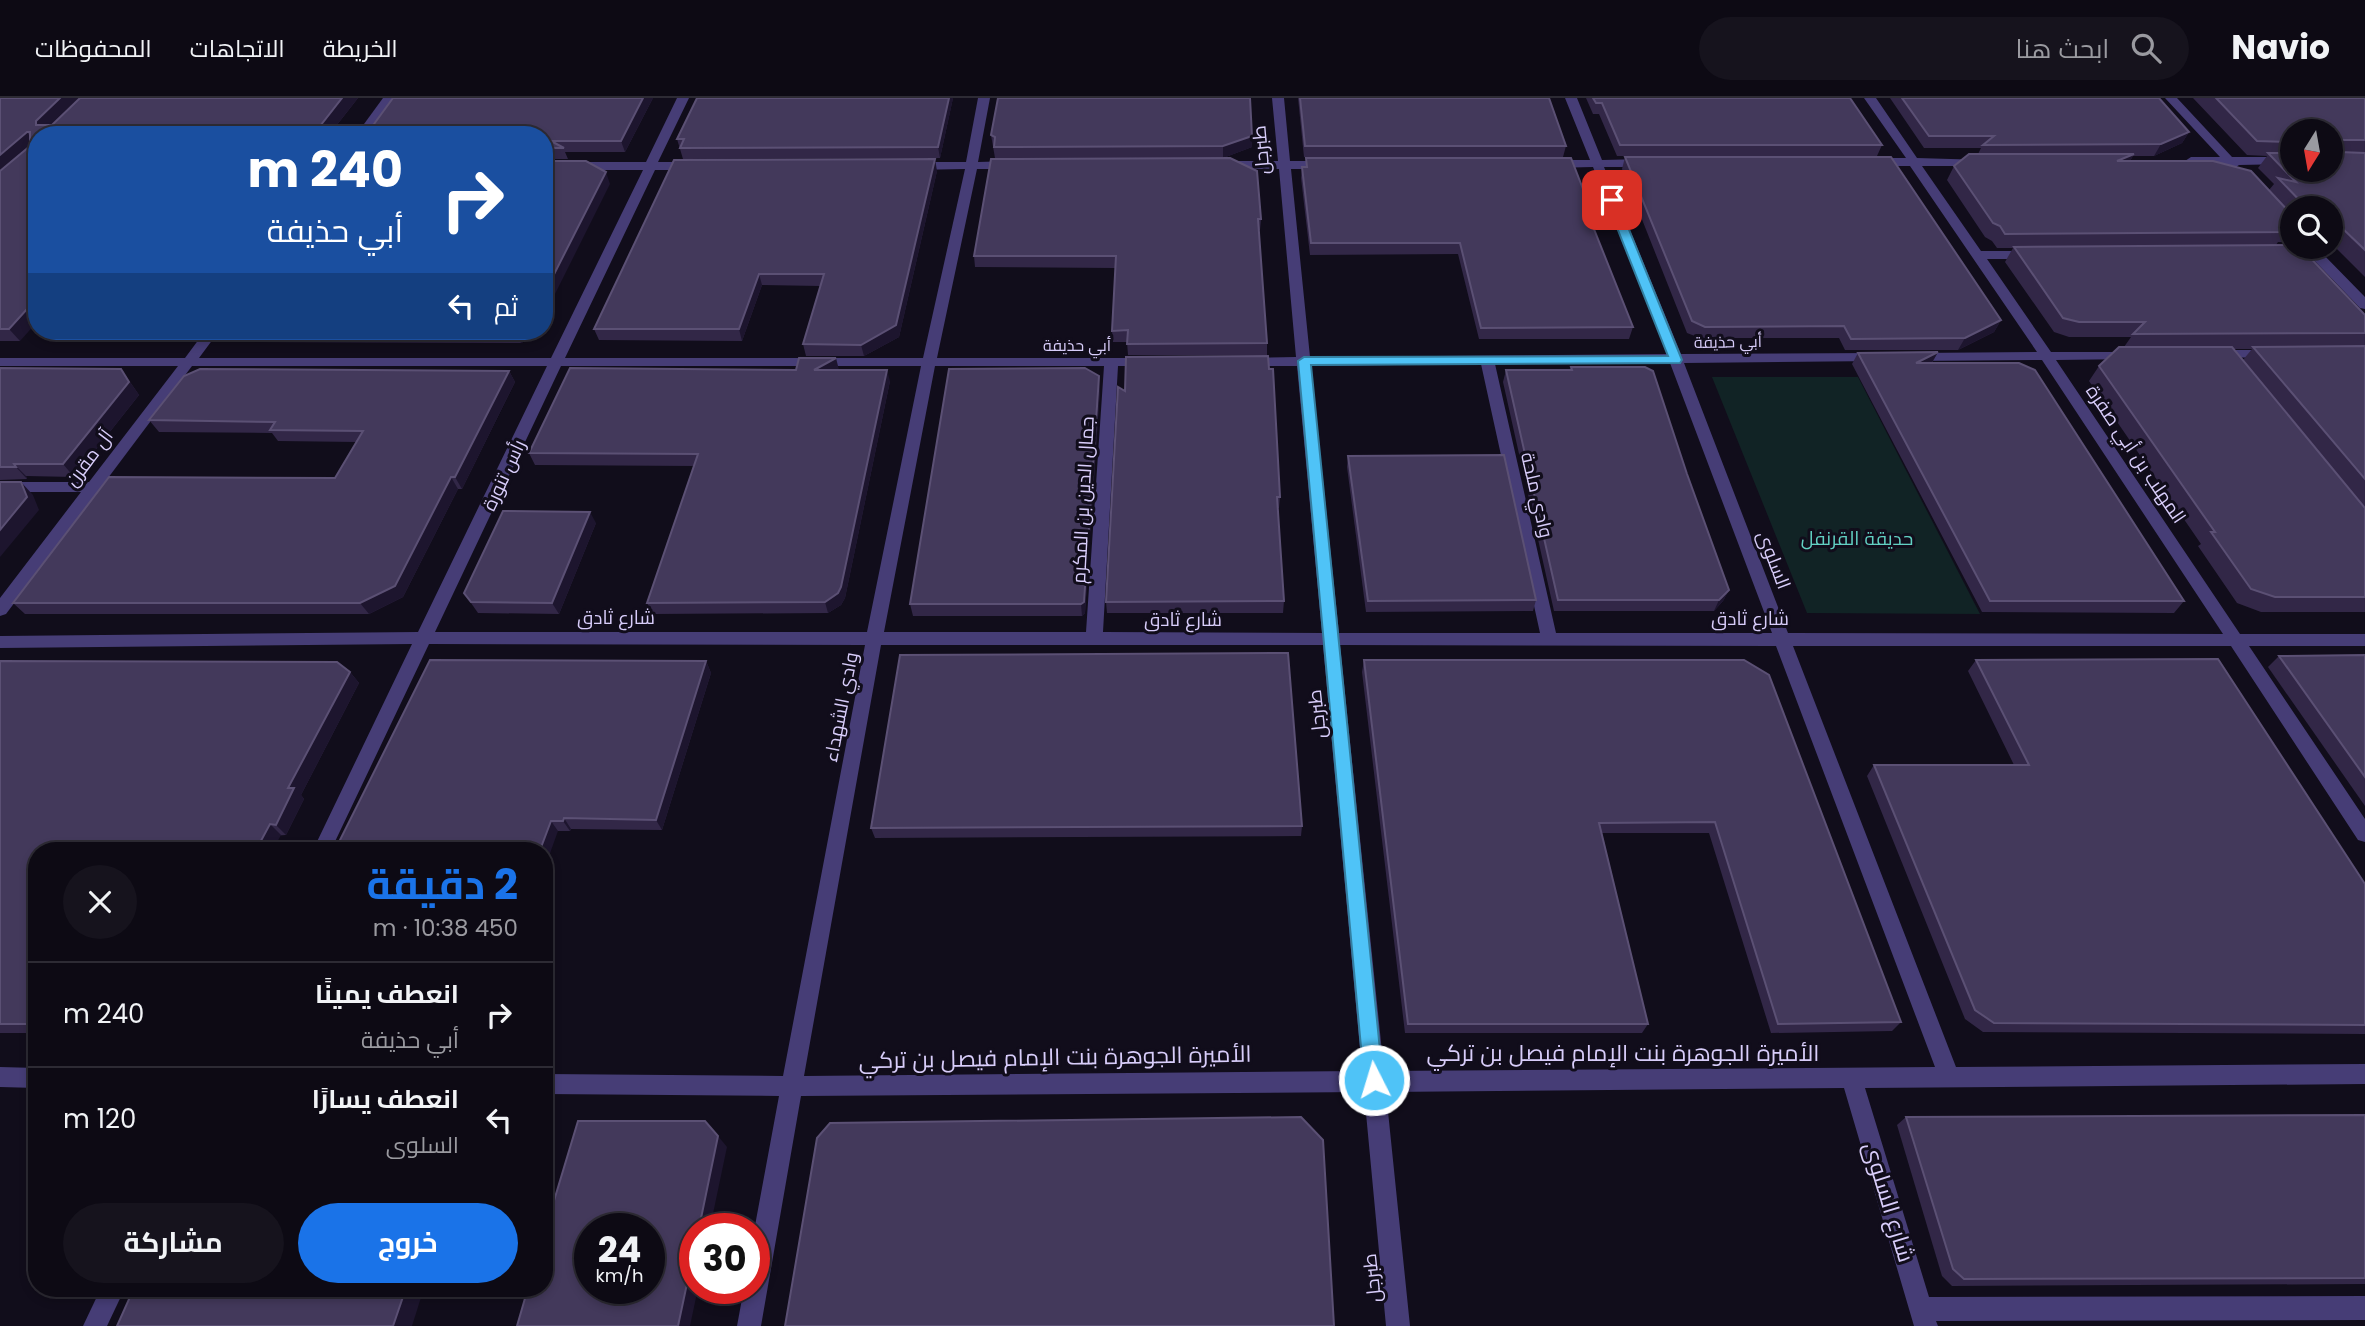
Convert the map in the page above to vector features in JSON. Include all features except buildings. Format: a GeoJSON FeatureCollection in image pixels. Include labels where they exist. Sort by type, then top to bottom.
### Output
{"type":"FeatureCollection","features":[{"type":"Feature","properties":{"kind":"street"},"geometry":{"type":"LineString","coordinates":[[369,126],[389,98]]}},
{"type":"Feature","properties":{"kind":"street","name":"رأس تنورة"},"geometry":{"type":"LineString","coordinates":[[326,842],[683,98]]}},
{"type":"Feature","properties":{"kind":"street","name":"وادي الشهداء"},"geometry":{"type":"LineString","coordinates":[[749,1326],[791,1086],[876,639],[929,363],[973,166],[984,98]]}},
{"type":"Feature","properties":{"kind":"street","name":"طبرجل"},"geometry":{"type":"LineString","coordinates":[[1278,98],[1398,1326]]}},
{"type":"Feature","properties":{"kind":"street","name":"السلوى"},"geometry":{"type":"LineString","coordinates":[[1571,98],[1676,360],[1949,1077]]}},
{"type":"Feature","properties":{"kind":"street","name":"المهلب بن أبي صفرة"},"geometry":{"type":"LineString","coordinates":[[1870,98],[2046,355],[2365,834]]}},
{"type":"Feature","properties":{"kind":"street"},"geometry":{"type":"LineString","coordinates":[[2171,98],[2243,176]]}},
{"type":"Feature","properties":{"kind":"street"},"geometry":{"type":"LineString","coordinates":[[2176,161],[2280,161]]}},
{"type":"Feature","properties":{"kind":"street"},"geometry":{"type":"LineString","coordinates":[[1855,163],[1997,162]]}},
{"type":"Feature","properties":{"kind":"street"},"geometry":{"type":"LineString","coordinates":[[1542,164],[1652,163]]}},
{"type":"Feature","properties":{"kind":"street"},"geometry":{"type":"LineString","coordinates":[[1203,165],[1339,164]]}},
{"type":"Feature","properties":{"kind":"street"},"geometry":{"type":"LineString","coordinates":[[900,166],[1025,165]]}},
{"type":"Feature","properties":{"kind":"street"},"geometry":{"type":"LineString","coordinates":[[553,166],[706,166]]}},
{"type":"Feature","properties":{"kind":"street"},"geometry":{"type":"LineString","coordinates":[[2274,253],[2280,253]]}},
{"type":"Feature","properties":{"kind":"street"},"geometry":{"type":"LineString","coordinates":[[1977,255],[2045,255]]}},
{"type":"Feature","properties":{"kind":"street"},"geometry":{"type":"LineString","coordinates":[[2321,259],[2365,305]]}},
{"type":"Feature","properties":{"kind":"street","name":"آل مقرن"},"geometry":{"type":"LineString","coordinates":[[0,610],[205,340]]}},
{"type":"Feature","properties":{"kind":"street"},"geometry":{"type":"LineString","coordinates":[[2198,354],[2230,360],[2281,354]]}},
{"type":"Feature","properties":{"kind":"street","name":"أبي حذيفة"},"geometry":{"type":"LineString","coordinates":[[1234,362],[2144,355]]}},
{"type":"Feature","properties":{"kind":"street","name":"وادي ملحة"},"geometry":{"type":"LineString","coordinates":[[1487,361],[1549,638]]}},
{"type":"Feature","properties":{"kind":"street","name":"أبي حذيفة"},"geometry":{"type":"LineString","coordinates":[[0,362],[1166,362]]}},
{"type":"Feature","properties":{"kind":"street","name":"جمال الدين بن المكرم"},"geometry":{"type":"LineString","coordinates":[[1094,639],[1111,362]]}},
{"type":"Feature","properties":{"kind":"street"},"geometry":{"type":"LineString","coordinates":[[0,487],[91,487]]}},
{"type":"Feature","properties":{"kind":"street","name":"شارع ثادق"},"geometry":{"type":"LineString","coordinates":[[0,642],[426,638],[2365,640]]}},
{"type":"Feature","properties":{"kind":"street","name":"الأميرة الجوهرة بنت الإمام فيصل بن تركي"},"geometry":{"type":"LineString","coordinates":[[553,1084],[791,1086],[2365,1074]]}},
{"type":"Feature","properties":{"kind":"street"},"geometry":{"type":"LineString","coordinates":[[0,1077],[28,1078]]}},
{"type":"Feature","properties":{"kind":"street","name":"شارع السلوى"},"geometry":{"type":"LineString","coordinates":[[1852,1079],[1924,1317]]}},
{"type":"Feature","properties":{"kind":"street"},"geometry":{"type":"LineString","coordinates":[[96,1326],[109,1297]]}},
{"type":"Feature","properties":{"kind":"street"},"geometry":{"type":"LineString","coordinates":[[1924,1317],[2365,1308]]}},
{"type":"Feature","properties":{"kind":"green space","name":"حديقة القرنفل"},"geometry":{"type":"Polygon","coordinates":[[[1712,377],[1858,377],[1980,614],[1807,613],[1712,377]]]}},
{"type":"Feature","properties":{"kind":"route"},"geometry":{"type":"LineString","coordinates":[[1374,1080],[1304,361],[1676,360],[1612,200]]}}]}
